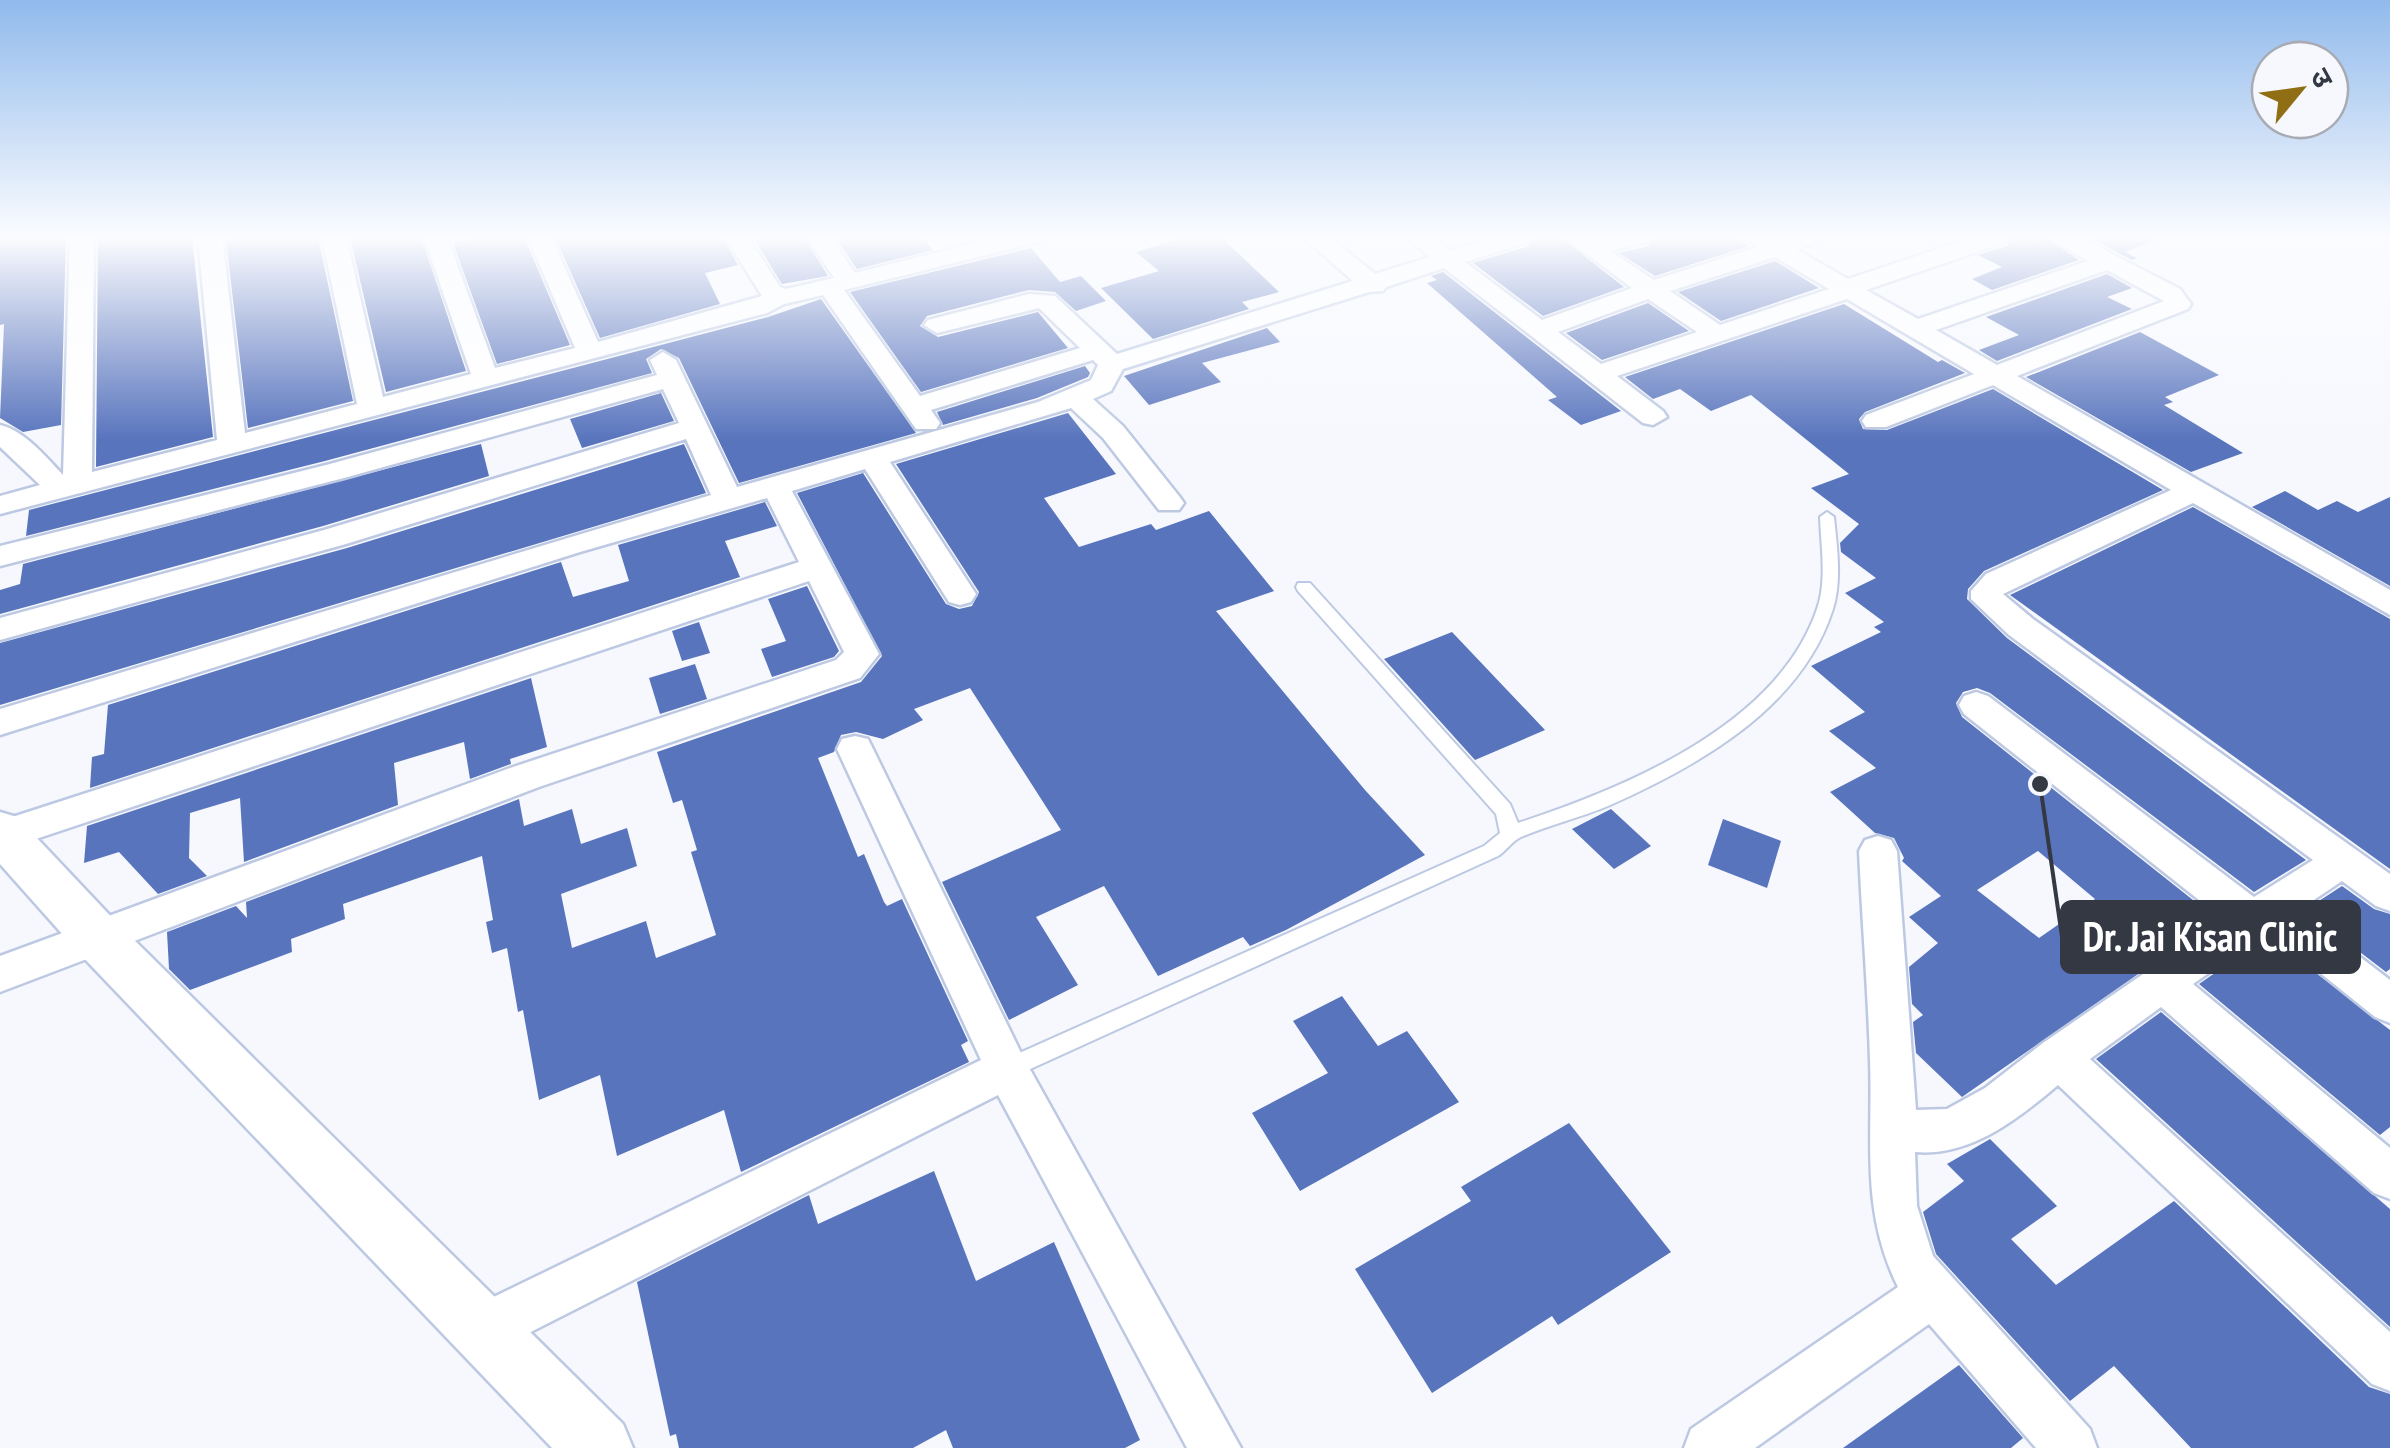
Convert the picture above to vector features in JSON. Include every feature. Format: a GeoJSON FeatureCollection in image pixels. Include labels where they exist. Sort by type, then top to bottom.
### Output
{"type":"FeatureCollection","features":[{"type":"Feature","properties":{"kind":"street"},"geometry":{"type":"LineString","coordinates":[[69,488],[79,305]]}},
{"type":"Feature","properties":{"kind":"street"},"geometry":{"type":"LineString","coordinates":[[217,305],[232,446]]}},
{"type":"Feature","properties":{"kind":"street"},"geometry":{"type":"LineString","coordinates":[[349,305],[372,408]]}},
{"type":"Feature","properties":{"kind":"street"},"geometry":{"type":"LineString","coordinates":[[457,305],[494,428]]}},
{"type":"Feature","properties":{"kind":"street"},"geometry":{"type":"LineString","coordinates":[[568,305],[590,352]]}},
{"type":"Feature","properties":{"kind":"street"},"geometry":{"type":"LineString","coordinates":[[0,505],[765,305]]}},
{"type":"Feature","properties":{"kind":"street"},"geometry":{"type":"LineString","coordinates":[[852,305],[939,440]]}},
{"type":"Feature","properties":{"kind":"street"},"geometry":{"type":"LineString","coordinates":[[936,326],[1021,305]]}},
{"type":"Feature","properties":{"kind":"street"},"geometry":{"type":"LineString","coordinates":[[1051,305],[1106,357]]}},
{"type":"Feature","properties":{"kind":"street"},"geometry":{"type":"LineString","coordinates":[[915,406],[1304,305]]}},
{"type":"Feature","properties":{"kind":"street"},"geometry":{"type":"LineString","coordinates":[[1505,305],[1653,416]]}},
{"type":"Feature","properties":{"kind":"street"},"geometry":{"type":"LineString","coordinates":[[1539,330],[1608,305]]}},
{"type":"Feature","properties":{"kind":"street"},"geometry":{"type":"LineString","coordinates":[[1671,305],[1716,334]]}},
{"type":"Feature","properties":{"kind":"street"},"geometry":{"type":"LineString","coordinates":[[1598,374],[1802,305]]}},
{"type":"Feature","properties":{"kind":"street"},"geometry":{"type":"LineString","coordinates":[[1869,305],[2390,604]]}},
{"type":"Feature","properties":{"kind":"street"},"geometry":{"type":"LineString","coordinates":[[1912,330],[1985,305]]}},
{"type":"Feature","properties":{"kind":"street"},"geometry":{"type":"LineString","coordinates":[[1876,422],[2178,305]]}},
{"type":"Feature","properties":{"kind":"street"},"geometry":{"type":"LineString","coordinates":[[652,336],[728,500]]}},
{"type":"Feature","properties":{"kind":"street"},"geometry":{"type":"LineString","coordinates":[[0,722],[500,566],[1077,399],[1102,385],[1106,357]]}},
{"type":"Feature","properties":{"kind":"street"},"geometry":{"type":"LineString","coordinates":[[0,556],[671,379]]}},
{"type":"Feature","properties":{"kind":"street"},"geometry":{"type":"LineString","coordinates":[[1077,399],[1113,432],[1169,503]]}},
{"type":"Feature","properties":{"kind":"street"},"geometry":{"type":"LineString","coordinates":[[0,629],[335,537],[693,428]]}},
{"type":"Feature","properties":{"kind":"street"},"geometry":{"type":"LineString","coordinates":[[0,433],[69,488]]}},
{"type":"Feature","properties":{"kind":"street"},"geometry":{"type":"LineString","coordinates":[[873,459],[960,594]]}},
{"type":"Feature","properties":{"kind":"street"},"geometry":{"type":"LineString","coordinates":[[0,974],[526,777],[848,669],[862,654],[776,487]]}},
{"type":"Feature","properties":{"kind":"street"},"geometry":{"type":"LineString","coordinates":[[2193,491],[1997,581],[1986,591],[1987,599],[2390,895]]}},
{"type":"Feature","properties":{"kind":"street"},"geometry":{"type":"LineString","coordinates":[[599,1448],[99,938],[2,833],[818,567]]}},
{"type":"Feature","properties":{"kind":"street"},"geometry":{"type":"LineString","coordinates":[[1976,705],[2260,914],[2390,1004]]}},
{"type":"Feature","properties":{"kind":"street"},"geometry":{"type":"LineString","coordinates":[[855,749],[1007,1069],[1215,1448]]}},
{"type":"Feature","properties":{"kind":"street"},"geometry":{"type":"LineString","coordinates":[[1878,851],[1894,1128],[1890,1169],[1900,1242],[1916,1273],[2071,1448]]}},
{"type":"Feature","properties":{"kind":"street"},"geometry":{"type":"LineString","coordinates":[[1894,1128],[1947,1130],[1968,1121],[2161,982],[2342,860]]}},
{"type":"Feature","properties":{"kind":"street"},"geometry":{"type":"LineString","coordinates":[[2161,982],[2390,1177]]}},
{"type":"Feature","properties":{"kind":"street"},"geometry":{"type":"LineString","coordinates":[[2058,1057],[2390,1366]]}},
{"type":"Feature","properties":{"kind":"street"},"geometry":{"type":"LineString","coordinates":[[483,1329],[1007,1069]]}},
{"type":"Feature","properties":{"kind":"street"},"geometry":{"type":"LineString","coordinates":[[1710,1448],[1933,1292]]}},
{"type":"Feature","properties":{"kind":"lane"},"geometry":{"type":"LineString","coordinates":[[1511,833],[1561,818],[1709,747],[1769,698],[1796,665],[1825,609],[1827,517]]}},
{"type":"Feature","properties":{"kind":"lane"},"geometry":{"type":"LineString","coordinates":[[1007,1069],[1491,851],[1511,833],[1511,822],[1504,809],[1304,587]]}},
{"type":"Feature","properties":{"kind":"building"},"geometry":{"type":"Polygon","coordinates":[[[0,305],[64,305],[61,425],[23,432],[0,418],[4,324],[0,325],[0,305]]]}},
{"type":"Feature","properties":{"kind":"building"},"geometry":{"type":"Polygon","coordinates":[[[97,305],[199,305],[213,437],[96,467],[97,305]]]}},
{"type":"Feature","properties":{"kind":"building"},"geometry":{"type":"Polygon","coordinates":[[[234,305],[332,305],[353,401],[248,428],[234,305]]]}},
{"type":"Feature","properties":{"kind":"building"},"geometry":{"type":"Polygon","coordinates":[[[366,305],[444,305],[466,371],[386,392],[366,305]]]}},
{"type":"Feature","properties":{"kind":"building"},"geometry":{"type":"Polygon","coordinates":[[[475,305],[553,305],[570,345],[497,364],[475,305]]]}},
{"type":"Feature","properties":{"kind":"building"},"geometry":{"type":"Polygon","coordinates":[[[585,305],[718,305],[600,338],[585,305]]]}},
{"type":"Feature","properties":{"kind":"building"},"geometry":{"type":"Polygon","coordinates":[[[805,305],[825,305],[916,433],[739,483],[679,358],[661,349],[646,359],[652,373],[26,536],[29,510],[805,305]]]}},
{"type":"Feature","properties":{"kind":"building"},"geometry":{"type":"Polygon","coordinates":[[[859,305],[972,305],[927,316],[920,326],[938,337],[1038,312],[1068,348],[921,392],[859,305]]]}},
{"type":"Feature","properties":{"kind":"building"},"geometry":{"type":"Polygon","coordinates":[[[1069,305],[1095,305],[1076,311],[1069,305]]]}},
{"type":"Feature","properties":{"kind":"building"},"geometry":{"type":"Polygon","coordinates":[[[1118,305],[1245,305],[1249,309],[1153,339],[1118,305]]]}},
{"type":"Feature","properties":{"kind":"building"},"geometry":{"type":"Polygon","coordinates":[[[1452,305],[1485,305],[1621,411],[1581,425],[1548,400],[1557,397],[1452,305]]]}},
{"type":"Feature","properties":{"kind":"building"},"geometry":{"type":"Polygon","coordinates":[[[1528,305],[1575,305],[1543,316],[1528,305]]]}},
{"type":"Feature","properties":{"kind":"building"},"geometry":{"type":"Polygon","coordinates":[[[1644,305],[1650,305],[1689,331],[1602,360],[1566,333],[1644,305]]]}},
{"type":"Feature","properties":{"kind":"building"},"geometry":{"type":"Polygon","coordinates":[[[1697,305],[1770,305],[1721,321],[1697,305]]]}},
{"type":"Feature","properties":{"kind":"building"},"geometry":{"type":"Polygon","coordinates":[[[1845,305],[1938,362],[1942,360],[1965,373],[1865,412],[1859,419],[1863,429],[1887,430],[1993,389],[2163,490],[1984,571],[1968,589],[1967,599],[2007,638],[2306,860],[2254,892],[1990,693],[1977,688],[1963,692],[1956,703],[1962,717],[2217,919],[1962,1097],[1916,1053],[1913,1022],[1923,1015],[1912,1004],[1909,967],[1938,943],[1909,917],[1941,896],[1902,861],[1894,838],[1875,833],[1830,792],[1876,768],[1829,731],[1865,712],[1811,666],[1881,632],[1874,627],[1884,622],[1845,593],[1876,578],[1841,552],[1840,543],[1859,524],[1811,488],[1849,474],[1751,395],[1711,411],[1680,389],[1653,399],[1625,377],[1845,305]],[[2038,851],[1977,890],[2039,938],[2095,899],[2038,851]]]}},
{"type":"Feature","properties":{"kind":"building"},"geometry":{"type":"Polygon","coordinates":[[[2021,305],[2123,305],[2132,309],[1997,361],[1979,350],[2019,335],[1986,317],[2021,305]]]}},
{"type":"Feature","properties":{"kind":"building"},"geometry":{"type":"Polygon","coordinates":[[[1267,328],[1280,342],[1202,363],[1221,382],[1149,405],[1124,376],[1267,328]]]}},
{"type":"Feature","properties":{"kind":"building"},"geometry":{"type":"Polygon","coordinates":[[[2140,332],[2219,375],[2165,397],[2173,402],[2164,405],[2243,453],[2191,472],[2026,377],[2140,332]]]}},
{"type":"Feature","properties":{"kind":"building"},"geometry":{"type":"Polygon","coordinates":[[[1085,366],[1088,377],[1037,398],[943,425],[937,412],[1085,366]]]}},
{"type":"Feature","properties":{"kind":"building"},"geometry":{"type":"Polygon","coordinates":[[[661,393],[674,421],[582,448],[570,419],[661,393]]]}},
{"type":"Feature","properties":{"kind":"building"},"geometry":{"type":"Polygon","coordinates":[[[1068,413],[1116,474],[1044,498],[1079,547],[1151,524],[1156,530],[1209,511],[1274,591],[1216,611],[1365,790],[1425,855],[1286,930],[1250,946],[1243,937],[1158,976],[1104,886],[1036,917],[1078,985],[1009,1020],[942,882],[1061,830],[970,688],[914,709],[923,720],[883,739],[856,732],[841,735],[834,752],[818,758],[858,857],[864,854],[884,902],[887,906],[902,899],[968,1041],[961,1045],[969,1062],[741,1172],[724,1110],[617,1156],[600,1075],[539,1100],[507,948],[492,953],[486,922],[493,920],[482,856],[343,904],[345,919],[291,939],[292,952],[190,990],[169,969],[167,932],[236,906],[247,918],[246,902],[519,799],[524,826],[572,809],[581,844],[627,828],[637,866],[561,894],[572,948],[646,921],[656,958],[716,935],[691,852],[697,850],[682,800],[673,803],[657,752],[861,682],[882,656],[797,493],[863,473],[946,604],[959,609],[972,606],[979,592],[896,464],[1068,413]]]}},
{"type":"Feature","properties":{"kind":"building"},"geometry":{"type":"Polygon","coordinates":[[[481,444],[489,476],[323,526],[0,614],[0,590],[20,584],[23,564],[481,444]]]}},
{"type":"Feature","properties":{"kind":"building"},"geometry":{"type":"Polygon","coordinates":[[[684,444],[706,493],[0,705],[0,643],[347,548],[684,444]]]}},
{"type":"Feature","properties":{"kind":"building"},"geometry":{"type":"Polygon","coordinates":[[[2285,491],[2318,510],[2337,501],[2358,512],[2390,497],[2390,586],[2252,507],[2285,491]]]}},
{"type":"Feature","properties":{"kind":"building"},"geometry":{"type":"Polygon","coordinates":[[[765,502],[777,526],[725,541],[740,577],[90,788],[92,757],[104,754],[108,705],[561,562],[573,597],[629,581],[618,545],[765,502]]]}},
{"type":"Feature","properties":{"kind":"building"},"geometry":{"type":"Polygon","coordinates":[[[2193,507],[2390,619],[2390,869],[2010,595],[2193,507]]]}},
{"type":"Feature","properties":{"kind":"building"},"geometry":{"type":"Polygon","coordinates":[[[807,586],[839,651],[834,657],[772,677],[761,649],[786,641],[768,599],[807,586]]]}},
{"type":"Feature","properties":{"kind":"building"},"geometry":{"type":"Polygon","coordinates":[[[699,622],[710,653],[682,661],[672,631],[699,622]]]}},
{"type":"Feature","properties":{"kind":"building"},"geometry":{"type":"Polygon","coordinates":[[[1452,632],[1545,730],[1475,760],[1384,659],[1452,632]]]}},
{"type":"Feature","properties":{"kind":"building"},"geometry":{"type":"Polygon","coordinates":[[[695,664],[707,699],[660,714],[649,678],[695,664]]]}},
{"type":"Feature","properties":{"kind":"building"},"geometry":{"type":"Polygon","coordinates":[[[531,678],[547,747],[510,759],[511,764],[470,779],[464,742],[394,763],[398,805],[244,862],[240,798],[190,813],[189,858],[207,876],[158,894],[119,852],[84,863],[87,826],[531,678]]]}},
{"type":"Feature","properties":{"kind":"building"},"geometry":{"type":"Polygon","coordinates":[[[1611,809],[1651,846],[1614,869],[1572,829],[1611,809]]]}},
{"type":"Feature","properties":{"kind":"building"},"geometry":{"type":"Polygon","coordinates":[[[1723,819],[1781,841],[1767,888],[1708,865],[1723,819]]]}},
{"type":"Feature","properties":{"kind":"building"},"geometry":{"type":"Polygon","coordinates":[[[2342,886],[2374,909],[2390,914],[2390,969],[2386,972],[2305,910],[2342,886]]]}},
{"type":"Feature","properties":{"kind":"building"},"geometry":{"type":"Polygon","coordinates":[[[2268,936],[2390,1030],[2390,1127],[2380,1135],[2199,984],[2268,936]]]}},
{"type":"Feature","properties":{"kind":"building"},"geometry":{"type":"Polygon","coordinates":[[[1342,996],[1378,1046],[1407,1031],[1459,1102],[1300,1191],[1252,1113],[1328,1073],[1293,1021],[1342,996]]]}},
{"type":"Feature","properties":{"kind":"building"},"geometry":{"type":"Polygon","coordinates":[[[2161,1012],[2390,1209],[2390,1327],[2096,1059],[2161,1012]]]}},
{"type":"Feature","properties":{"kind":"building"},"geometry":{"type":"Polygon","coordinates":[[[1569,1123],[1671,1252],[1558,1325],[1552,1316],[1432,1393],[1355,1269],[1471,1201],[1461,1187],[1569,1123]]]}},
{"type":"Feature","properties":{"kind":"building"},"geometry":{"type":"Polygon","coordinates":[[[1990,1139],[2057,1206],[2011,1239],[2056,1285],[2174,1201],[2369,1387],[2390,1394],[2390,1448],[2191,1448],[2114,1366],[2070,1401],[1936,1254],[1923,1212],[1964,1181],[1947,1164],[1990,1139]]]}},
{"type":"Feature","properties":{"kind":"building"},"geometry":{"type":"Polygon","coordinates":[[[934,1171],[976,1281],[1054,1242],[1140,1440],[1125,1448],[953,1448],[946,1430],[913,1448],[679,1448],[676,1434],[670,1436],[637,1282],[809,1195],[818,1224],[934,1171]]]}},
{"type":"Feature","properties":{"kind":"building"},"geometry":{"type":"Polygon","coordinates":[[[1959,1365],[2023,1438],[2011,1448],[1843,1448],[1959,1365]]]}},
{"type":"Feature","properties":{"kind":"place","name":"Dr. Jai Kisan Clinic"},"geometry":{"type":"Point","coordinates":[2040,784]}}]}
